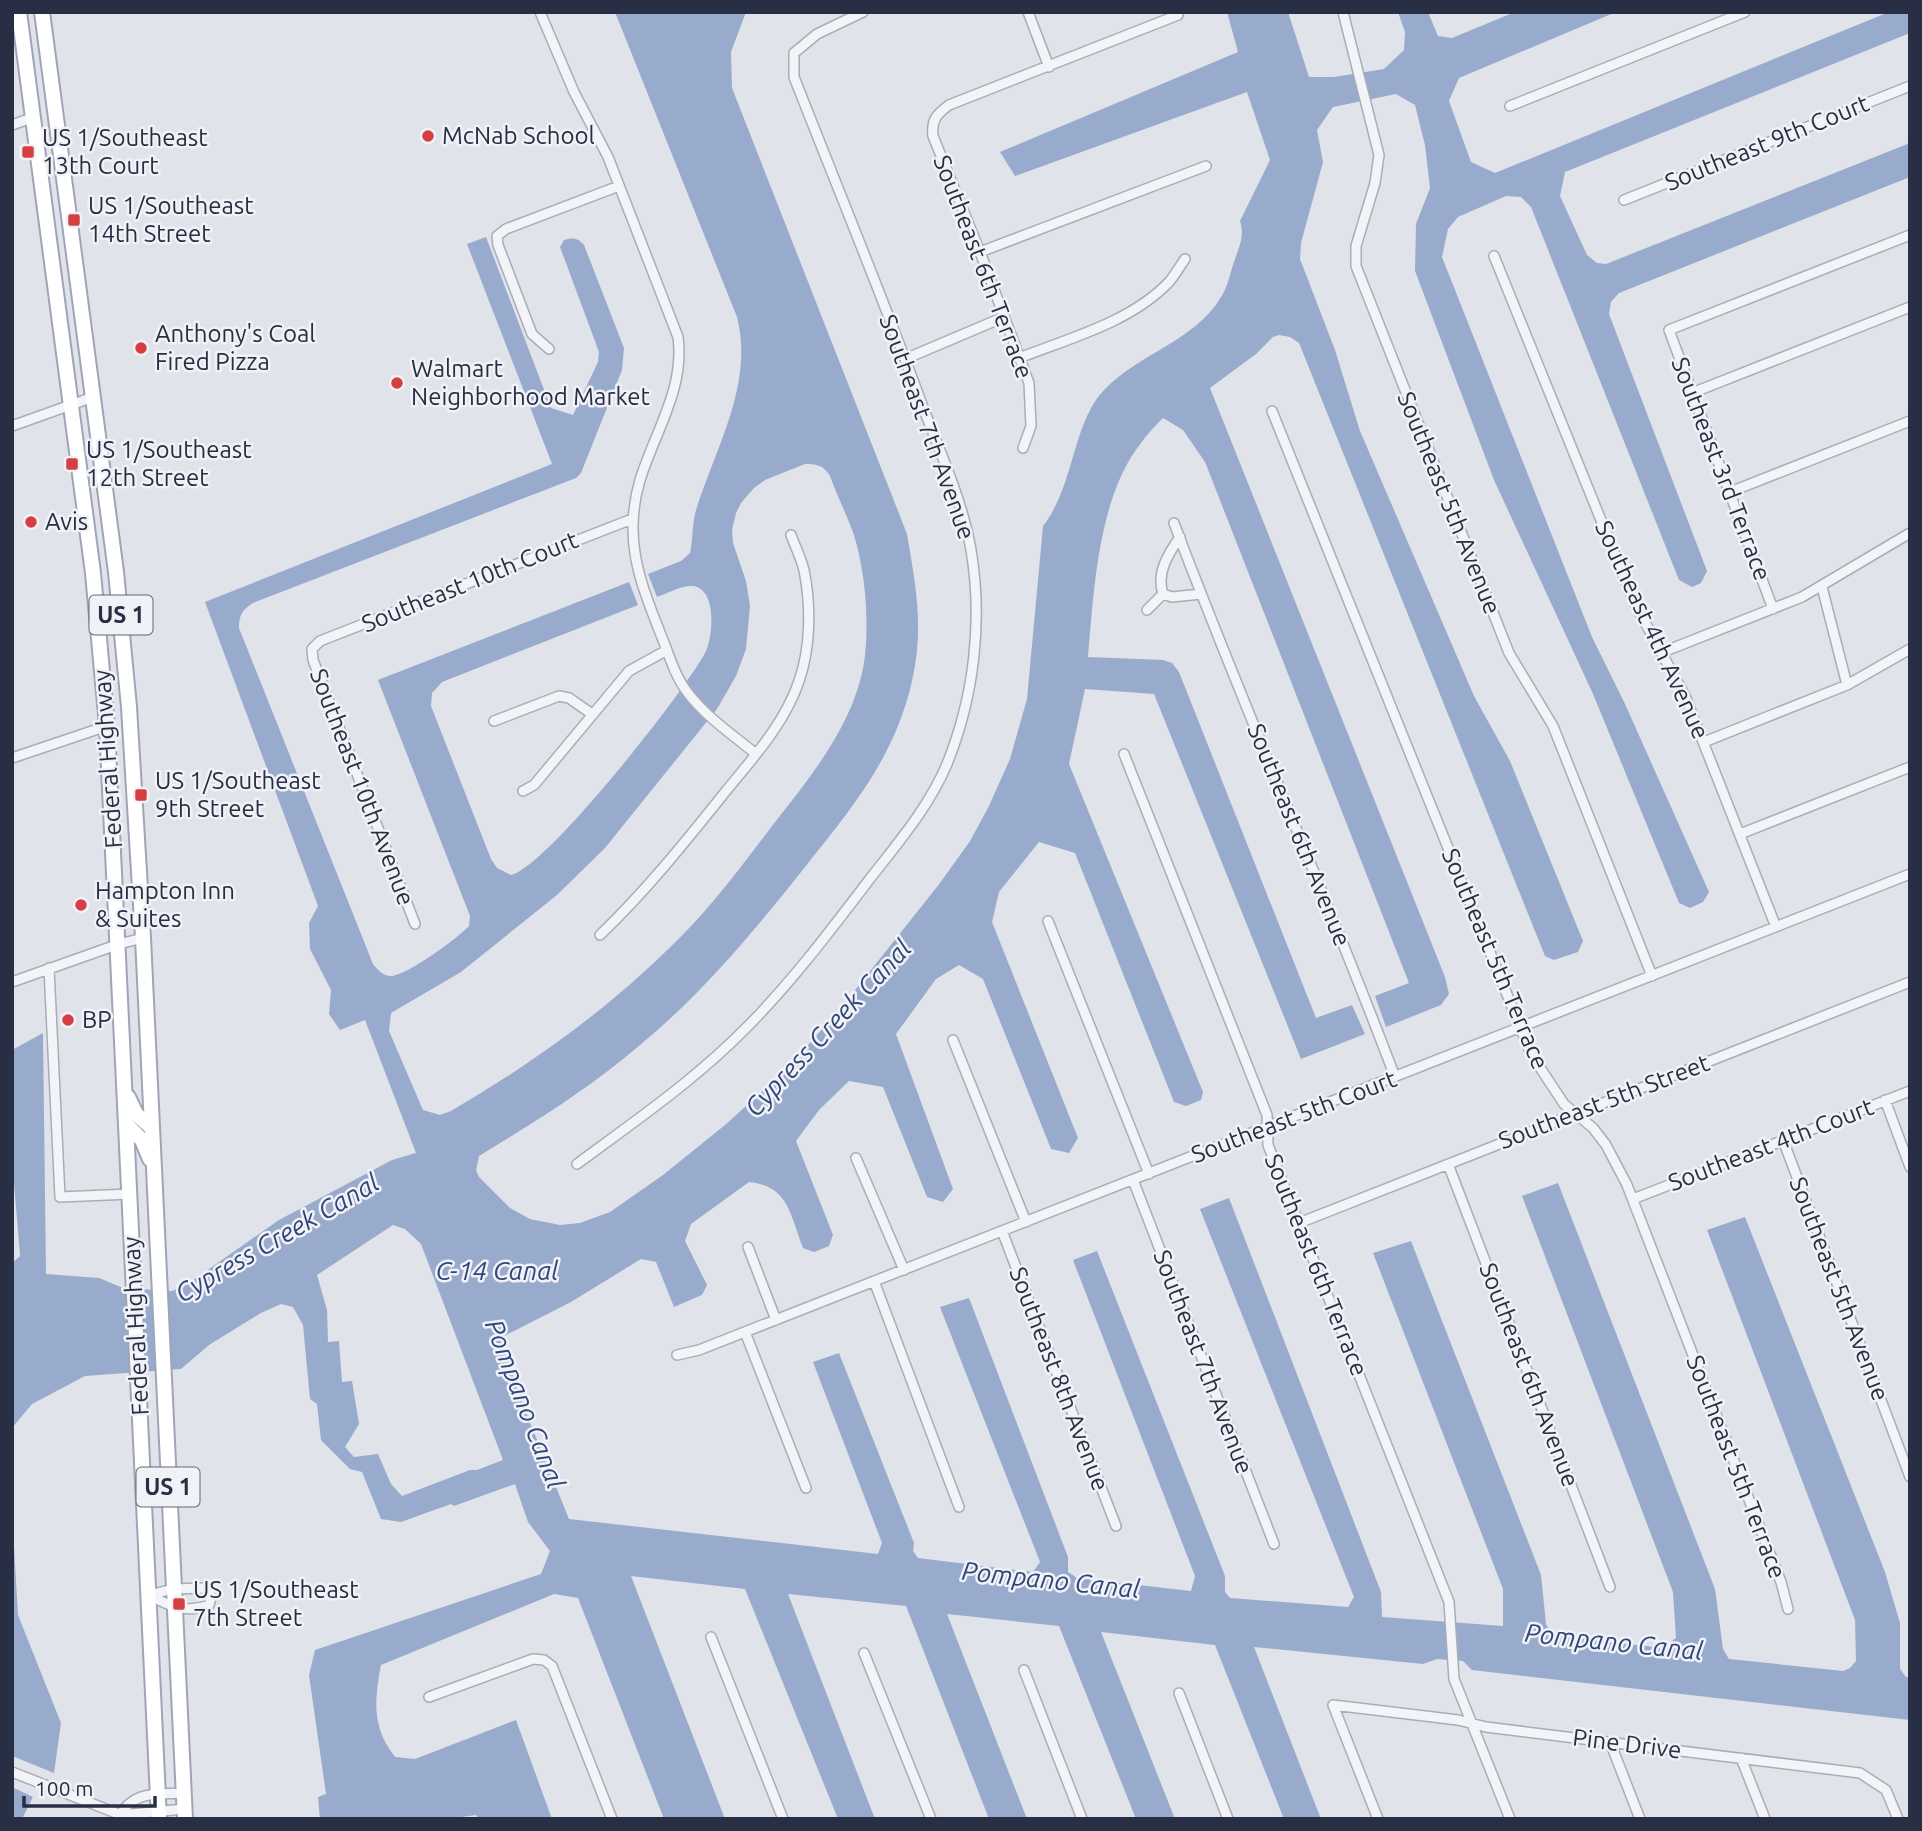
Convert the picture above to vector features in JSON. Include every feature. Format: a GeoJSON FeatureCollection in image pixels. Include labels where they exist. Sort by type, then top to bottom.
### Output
{"type":"FeatureCollection","features":[{"type":"Feature","properties":{"kind":"main road","name":"Federal Highway"},"geometry":{"type":"LineString","coordinates":[[19,12],[93,573],[107,726],[159,1815]]}},
{"type":"Feature","properties":{"kind":"main road","name":"Federal Highway"},"geometry":{"type":"LineString","coordinates":[[41,12],[120,607],[129,707],[144,938],[184,1814]]}},
{"type":"Feature","properties":{"kind":"main road"},"geometry":{"type":"LineString","coordinates":[[29,83],[42,105],[56,118]]}},
{"type":"Feature","properties":{"kind":"main road"},"geometry":{"type":"LineString","coordinates":[[34,117],[60,151]]}},
{"type":"Feature","properties":{"kind":"main road"},"geometry":{"type":"LineString","coordinates":[[103,678],[115,695],[129,707]]}},
{"type":"Feature","properties":{"kind":"main road"},"geometry":{"type":"LineString","coordinates":[[107,726],[122,734],[132,751]]}},
{"type":"Feature","properties":{"kind":"main road"},"geometry":{"type":"LineString","coordinates":[[126,1093],[136,1114],[152,1128]]}},
{"type":"Feature","properties":{"kind":"main road"},"geometry":{"type":"LineString","coordinates":[[127,1125],[142,1140],[154,1166]]}},
{"type":"Feature","properties":{"kind":"street"},"geometry":{"type":"LineString","coordinates":[[540,12],[573,92],[608,157],[671,316],[681,355],[678,378],[640,481],[632,519],[637,569],[682,685],[713,719],[755,754]]}},
{"type":"Feature","properties":{"kind":"street","name":"Southeast 7th Avenue"},"geometry":{"type":"LineString","coordinates":[[577,1164],[675,1092],[746,1028],[827,935],[930,797],[947,764],[965,708],[975,650],[976,610],[971,552],[963,514],[794,77],[794,53],[817,34],[863,12]]}},
{"type":"Feature","properties":{"kind":"street"},"geometry":{"type":"LineString","coordinates":[[1028,12],[1049,67],[1178,15]]}},
{"type":"Feature","properties":{"kind":"street","name":"Southeast 5th Avenue"},"geometry":{"type":"LineString","coordinates":[[1343,12],[1379,155],[1375,183],[1356,246],[1356,266],[1509,653],[1553,726],[1652,976]]}},
{"type":"Feature","properties":{"kind":"street"},"geometry":{"type":"LineString","coordinates":[[1510,106],[1745,12]]}},
{"type":"Feature","properties":{"kind":"street","name":"Southeast 6th Terrace"},"geometry":{"type":"LineString","coordinates":[[1023,447],[1031,426],[1029,383],[932,128],[935,116],[949,105],[1049,67]]}},
{"type":"Feature","properties":{"kind":"street","name":"Southeast 9th Court"},"geometry":{"type":"LineString","coordinates":[[1624,200],[1910,86]]}},
{"type":"Feature","properties":{"kind":"street"},"geometry":{"type":"LineString","coordinates":[[12,125],[34,117]]}},
{"type":"Feature","properties":{"kind":"street"},"geometry":{"type":"LineString","coordinates":[[980,252],[1206,166]]}},
{"type":"Feature","properties":{"kind":"street"},"geometry":{"type":"LineString","coordinates":[[549,349],[532,334],[498,245],[498,236],[506,229],[619,186]]}},
{"type":"Feature","properties":{"kind":"street","name":"Southeast 3rd Terrace"},"geometry":{"type":"LineString","coordinates":[[1773,609],[1669,330],[1910,234]]}},
{"type":"Feature","properties":{"kind":"street","name":"Southeast 4th Avenue"},"geometry":{"type":"LineString","coordinates":[[1494,256],[1631,593],[1663,652],[1704,742],[1776,927]]}},
{"type":"Feature","properties":{"kind":"street"},"geometry":{"type":"LineString","coordinates":[[1019,358],[1103,326],[1137,307],[1170,281],[1185,259]]}},
{"type":"Feature","properties":{"kind":"street"},"geometry":{"type":"LineString","coordinates":[[1692,393],[1910,307]]}},
{"type":"Feature","properties":{"kind":"street"},"geometry":{"type":"LineString","coordinates":[[905,359],[1003,317]]}},
{"type":"Feature","properties":{"kind":"street"},"geometry":{"type":"LineString","coordinates":[[12,426],[93,397]]}},
{"type":"Feature","properties":{"kind":"street","name":"Southeast 5th Terrace"},"geometry":{"type":"LineString","coordinates":[[1272,411],[1520,1028],[1539,1069],[1564,1104],[1577,1113],[1606,1145],[1633,1199],[1781,1582],[1788,1609]]}},
{"type":"Feature","properties":{"kind":"street"},"geometry":{"type":"LineString","coordinates":[[1730,492],[1910,421]]}},
{"type":"Feature","properties":{"kind":"street","name":"Southeast 10th Court"},"geometry":{"type":"LineString","coordinates":[[312,649],[320,641],[632,519]]}},
{"type":"Feature","properties":{"kind":"street","name":"Southeast 6th Avenue"},"geometry":{"type":"LineString","coordinates":[[1174,523],[1395,1077]]}},
{"type":"Feature","properties":{"kind":"street"},"geometry":{"type":"LineString","coordinates":[[1663,652],[1822,587],[1910,533]]}},
{"type":"Feature","properties":{"kind":"street"},"geometry":{"type":"LineString","coordinates":[[600,935],[657,876],[782,718],[799,681],[807,642],[808,611],[803,569],[791,535]]}},
{"type":"Feature","properties":{"kind":"street"},"geometry":{"type":"LineString","coordinates":[[1163,594],[1160,578],[1168,554],[1180,537]]}},
{"type":"Feature","properties":{"kind":"street"},"geometry":{"type":"LineString","coordinates":[[1822,587],[1847,685]]}},
{"type":"Feature","properties":{"kind":"street"},"geometry":{"type":"LineString","coordinates":[[1163,594],[1172,597],[1201,594]]}},
{"type":"Feature","properties":{"kind":"street"},"geometry":{"type":"LineString","coordinates":[[1147,610],[1163,594]]}},
{"type":"Feature","properties":{"kind":"street","name":"Southeast 10th Avenue"},"geometry":{"type":"LineString","coordinates":[[312,649],[313,660],[415,924]]}},
{"type":"Feature","properties":{"kind":"street"},"geometry":{"type":"LineString","coordinates":[[1704,742],[1847,685],[1910,649]]}},
{"type":"Feature","properties":{"kind":"street"},"geometry":{"type":"LineString","coordinates":[[523,791],[534,785],[629,670],[667,650]]}},
{"type":"Feature","properties":{"kind":"street"},"geometry":{"type":"LineString","coordinates":[[494,721],[559,696],[569,698],[592,714]]}},
{"type":"Feature","properties":{"kind":"street"},"geometry":{"type":"LineString","coordinates":[[12,758],[107,726]]}},
{"type":"Feature","properties":{"kind":"street","name":"Southeast 6th Terrace"},"geometry":{"type":"LineString","coordinates":[[1124,754],[1267,1115],[1268,1145],[1440,1577],[1452,1620],[1454,1679],[1510,1819]]}},
{"type":"Feature","properties":{"kind":"street"},"geometry":{"type":"LineString","coordinates":[[1740,834],[1910,767]]}},
{"type":"Feature","properties":{"kind":"street","name":"Southeast 5th Court"},"geometry":{"type":"LineString","coordinates":[[677,1355],[685,1355],[746,1332],[1910,874]]}},
{"type":"Feature","properties":{"kind":"street"},"geometry":{"type":"LineString","coordinates":[[1048,922],[1149,1174]]}},
{"type":"Feature","properties":{"kind":"street"},"geometry":{"type":"LineString","coordinates":[[12,982],[119,944],[144,938]]}},
{"type":"Feature","properties":{"kind":"street"},"geometry":{"type":"LineString","coordinates":[[49,968],[60,1197],[130,1194]]}},
{"type":"Feature","properties":{"kind":"street","name":"Southeast 5th Street"},"geometry":{"type":"LineString","coordinates":[[1299,1223],[1910,982]]}},
{"type":"Feature","properties":{"kind":"street"},"geometry":{"type":"LineString","coordinates":[[953,1040],[1026,1222]]}},
{"type":"Feature","properties":{"kind":"street","name":"Southeast 4th Court"},"geometry":{"type":"LineString","coordinates":[[1633,1199],[1910,1091]]}},
{"type":"Feature","properties":{"kind":"street"},"geometry":{"type":"LineString","coordinates":[[1885,1100],[1910,1167]]}},
{"type":"Feature","properties":{"kind":"street","name":"Southeast 5th Avenue"},"geometry":{"type":"LineString","coordinates":[[1783,1140],[1910,1477]]}},
{"type":"Feature","properties":{"kind":"street"},"geometry":{"type":"LineString","coordinates":[[856,1158],[904,1270]]}},
{"type":"Feature","properties":{"kind":"street","name":"Southeast 6th Avenue"},"geometry":{"type":"LineString","coordinates":[[1448,1164],[1610,1587]]}},
{"type":"Feature","properties":{"kind":"street","name":"Southeast 7th Avenue"},"geometry":{"type":"LineString","coordinates":[[1133,1180],[1274,1544]]}},
{"type":"Feature","properties":{"kind":"street","name":"Southeast 8th Avenue"},"geometry":{"type":"LineString","coordinates":[[1002,1231],[1116,1527]]}},
{"type":"Feature","properties":{"kind":"street"},"geometry":{"type":"LineString","coordinates":[[748,1247],[776,1320]]}},
{"type":"Feature","properties":{"kind":"street"},"geometry":{"type":"LineString","coordinates":[[874,1281],[959,1507]]}},
{"type":"Feature","properties":{"kind":"street"},"geometry":{"type":"LineString","coordinates":[[746,1332],[806,1488]]}},
{"type":"Feature","properties":{"kind":"street"},"geometry":{"type":"LineString","coordinates":[[204,1588],[209,1590],[212,1597],[209,1605],[204,1607],[174,1608],[149,1595],[173,1589],[204,1588]]}},
{"type":"Feature","properties":{"kind":"street"},"geometry":{"type":"LineString","coordinates":[[711,1637],[783,1819]]}},
{"type":"Feature","properties":{"kind":"street"},"geometry":{"type":"LineString","coordinates":[[864,1653],[931,1819]]}},
{"type":"Feature","properties":{"kind":"street"},"geometry":{"type":"LineString","coordinates":[[429,1697],[533,1659],[544,1660],[552,1666],[612,1819]]}},
{"type":"Feature","properties":{"kind":"street"},"geometry":{"type":"LineString","coordinates":[[1024,1670],[1082,1819]]}},
{"type":"Feature","properties":{"kind":"street"},"geometry":{"type":"LineString","coordinates":[[1179,1693],[1228,1819]]}},
{"type":"Feature","properties":{"kind":"street","name":"Pine Drive"},"geometry":{"type":"LineString","coordinates":[[1378,1819],[1333,1705],[1473,1723],[1486,1727],[1860,1773],[1886,1790],[1898,1819]]}},
{"type":"Feature","properties":{"kind":"street"},"geometry":{"type":"LineString","coordinates":[[1610,1742],[1640,1819]]}},
{"type":"Feature","properties":{"kind":"street"},"geometry":{"type":"LineString","coordinates":[[1741,1758],[1765,1819]]}},
{"type":"Feature","properties":{"kind":"street"},"geometry":{"type":"LineString","coordinates":[[12,1772],[120,1817],[184,1814]]}},
{"type":"Feature","properties":{"kind":"street"},"geometry":{"type":"LineString","coordinates":[[120,1817],[131,1801],[140,1797],[183,1793]]}},
{"type":"Feature","properties":{"kind":"water"},"geometry":{"type":"Polygon","coordinates":[[[615,12],[746,12],[731,52],[732,88],[907,534],[916,589],[918,643],[912,681],[904,708],[883,758],[839,824],[747,937],[685,1004],[621,1061],[562,1104],[479,1156],[476,1170],[479,1177],[510,1208],[530,1219],[560,1225],[580,1223],[610,1212],[663,1175],[725,1125],[788,1068],[844,1004],[970,841],[1010,759],[1027,699],[1043,526],[1061,493],[1085,420],[1093,404],[1118,377],[1197,325],[1221,297],[1241,242],[1240,221],[1270,160],[1247,92],[1015,176],[1000,152],[1238,52],[1227,12],[1288,12],[1309,77],[1334,77],[1384,69],[1404,50],[1405,32],[1398,12],[1428,12],[1438,36],[1452,38],[1515,12],[1616,12],[1459,78],[1449,101],[1471,162],[1495,173],[1889,12],[1910,12],[1910,33],[1565,172],[1560,196],[1587,255],[1597,263],[1606,264],[1910,143],[1910,177],[1619,293],[1611,302],[1609,314],[1707,571],[1701,583],[1692,587],[1679,580],[1531,207],[1521,197],[1506,196],[1458,217],[1448,229],[1442,257],[1592,637],[1709,892],[1703,902],[1690,908],[1679,903],[1593,694],[1494,480],[1415,271],[1416,224],[1430,188],[1425,145],[1415,105],[1396,94],[1333,107],[1317,130],[1323,162],[1301,243],[1300,259],[1335,350],[1360,431],[1474,696],[1510,761],[1583,941],[1578,952],[1554,960],[1545,956],[1299,343],[1290,337],[1273,337],[1256,354],[1210,388],[1445,977],[1449,994],[1441,1005],[1386,1027],[1375,996],[1409,983],[1205,462],[1183,430],[1163,418],[1146,436],[1115,490],[1096,574],[1088,657],[1163,660],[1172,663],[1179,672],[1316,1018],[1352,1005],[1365,1034],[1301,1059],[1154,694],[1085,689],[1069,764],[1203,1092],[1201,1100],[1186,1106],[1174,1102],[1075,853],[1039,842],[999,892],[992,922],[1078,1138],[1069,1153],[1051,1149],[983,979],[959,965],[936,979],[896,1034],[953,1189],[943,1202],[927,1197],[883,1087],[849,1081],[819,1110],[796,1141],[833,1235],[829,1246],[814,1252],[803,1248],[791,1214],[780,1196],[772,1189],[749,1182],[691,1224],[685,1241],[707,1285],[702,1295],[674,1307],[656,1262],[641,1259],[571,1302],[500,1338],[525,1410],[569,1519],[878,1554],[882,1543],[813,1362],[839,1353],[914,1543],[913,1551],[918,1558],[1033,1572],[1040,1562],[940,1307],[969,1298],[1068,1557],[1068,1572],[1077,1578],[1191,1591],[1195,1576],[1073,1260],[1097,1251],[1225,1576],[1225,1592],[1230,1598],[1348,1607],[1354,1597],[1200,1209],[1229,1198],[1381,1592],[1382,1617],[1503,1626],[1503,1589],[1373,1253],[1411,1241],[1541,1575],[1546,1624],[1551,1635],[1663,1648],[1676,1638],[1673,1592],[1522,1196],[1558,1183],[1715,1589],[1723,1649],[1729,1659],[1843,1671],[1856,1661],[1855,1620],[1707,1230],[1745,1217],[1885,1572],[1900,1623],[1900,1669],[1906,1677],[1910,1677],[1910,1720],[1472,1670],[1463,1661],[1437,1659],[1423,1664],[1254,1647],[1321,1819],[1284,1819],[1215,1645],[1101,1632],[1175,1819],[1136,1819],[1059,1626],[947,1614],[1027,1819],[989,1819],[906,1606],[788,1594],[875,1819],[838,1819],[745,1589],[631,1576],[725,1819],[664,1819],[578,1598],[554,1594],[381,1665],[376,1702],[382,1735],[395,1757],[415,1759],[516,1720],[552,1819],[479,1819],[476,1815],[447,1819],[320,1819],[318,1797],[326,1794],[309,1675],[315,1650],[541,1574],[550,1551],[528,1522],[515,1484],[401,1522],[381,1519],[362,1472],[350,1469],[321,1440],[317,1404],[310,1399],[303,1325],[293,1307],[281,1304],[209,1345],[181,1369],[85,1376],[32,1404],[12,1428],[12,1263],[20,1256],[12,1158],[12,1050],[43,1033],[46,1274],[99,1278],[123,1288],[172,1291],[189,1283],[279,1220],[392,1160],[416,1153],[365,1020],[340,1030],[329,1014],[331,990],[310,949],[309,923],[318,906],[205,602],[552,464],[467,244],[486,237],[551,408],[573,415],[598,362],[599,352],[560,247],[567,239],[575,239],[584,245],[624,348],[622,370],[581,473],[576,478],[253,603],[242,613],[240,620],[239,628],[373,964],[388,976],[408,970],[432,956],[463,932],[469,926],[470,916],[378,680],[629,582],[638,605],[442,682],[432,693],[431,706],[491,859],[497,868],[511,875],[529,865],[554,842],[645,737],[706,651],[711,614],[706,595],[701,589],[689,586],[657,597],[648,574],[681,561],[690,553],[696,510],[737,391],[741,342],[737,317],[615,12]],[[805,464],[765,480],[754,488],[736,513],[732,530],[733,543],[746,581],[750,606],[746,649],[736,676],[717,709],[605,848],[557,895],[461,972],[391,1013],[389,1031],[423,1110],[440,1115],[484,1091],[548,1049],[638,978],[716,898],[807,781],[833,742],[854,700],[861,678],[867,625],[865,594],[854,535],[830,476],[819,466],[805,464]],[[393,1225],[317,1275],[327,1310],[328,1342],[339,1341],[342,1382],[352,1381],[359,1424],[345,1447],[354,1457],[378,1454],[391,1484],[402,1496],[503,1460],[421,1244],[405,1229],[393,1225]]]}},
{"type":"Feature","properties":{"kind":"water"},"geometry":{"type":"Polygon","coordinates":[[[12,1512],[18,1615],[61,1723],[54,1773],[12,1756],[12,1512]]]}},
{"type":"Feature","properties":{"kind":"water"},"geometry":{"type":"Polygon","coordinates":[[[12,1787],[33,1797],[22,1819],[12,1819],[12,1787]]]}},
{"type":"Feature","properties":{"kind":"place","name":"McNab School"},"geometry":{"type":"Point","coordinates":[428,136]}},
{"type":"Feature","properties":{"kind":"place","name":"US 1/Southeast 13th Court"},"geometry":{"type":"Point","coordinates":[28,152]}},
{"type":"Feature","properties":{"kind":"place","name":"US 1/Southeast 14th Street"},"geometry":{"type":"Point","coordinates":[74,220]}},
{"type":"Feature","properties":{"kind":"place","name":"Anthony's Coal Fired Pizza"},"geometry":{"type":"Point","coordinates":[141,348]}},
{"type":"Feature","properties":{"kind":"place","name":"Walmart Neighborhood Market"},"geometry":{"type":"Point","coordinates":[397,383]}},
{"type":"Feature","properties":{"kind":"place","name":"US 1/Southeast 12th Street"},"geometry":{"type":"Point","coordinates":[72,464]}},
{"type":"Feature","properties":{"kind":"place","name":"Avis"},"geometry":{"type":"Point","coordinates":[31,522]}},
{"type":"Feature","properties":{"kind":"place","name":"US 1/Southeast 9th Street"},"geometry":{"type":"Point","coordinates":[141,795]}},
{"type":"Feature","properties":{"kind":"place","name":"Hampton Inn & Suites"},"geometry":{"type":"Point","coordinates":[81,905]}},
{"type":"Feature","properties":{"kind":"place","name":"BP"},"geometry":{"type":"Point","coordinates":[68,1020]}},
{"type":"Feature","properties":{"kind":"place","name":"US 1/Southeast 7th Street"},"geometry":{"type":"Point","coordinates":[179,1604]}},
{"type":"Feature","properties":{"kind":"water label","name":"Cypress Creek Canal"},"geometry":{"type":"Point","coordinates":[828,1028]}},
{"type":"Feature","properties":{"kind":"water label","name":"Cypress Creek Canal"},"geometry":{"type":"Point","coordinates":[277,1238]}},
{"type":"Feature","properties":{"kind":"water label","name":"C-14 Canal"},"geometry":{"type":"Point","coordinates":[497,1271]}},
{"type":"Feature","properties":{"kind":"water label","name":"Pompano Canal"},"geometry":{"type":"Point","coordinates":[525,1404]}},
{"type":"Feature","properties":{"kind":"water label","name":"Pompano Canal"},"geometry":{"type":"Point","coordinates":[1051,1580]}},
{"type":"Feature","properties":{"kind":"water label","name":"Pompano Canal"},"geometry":{"type":"Point","coordinates":[1614,1642]}}]}
